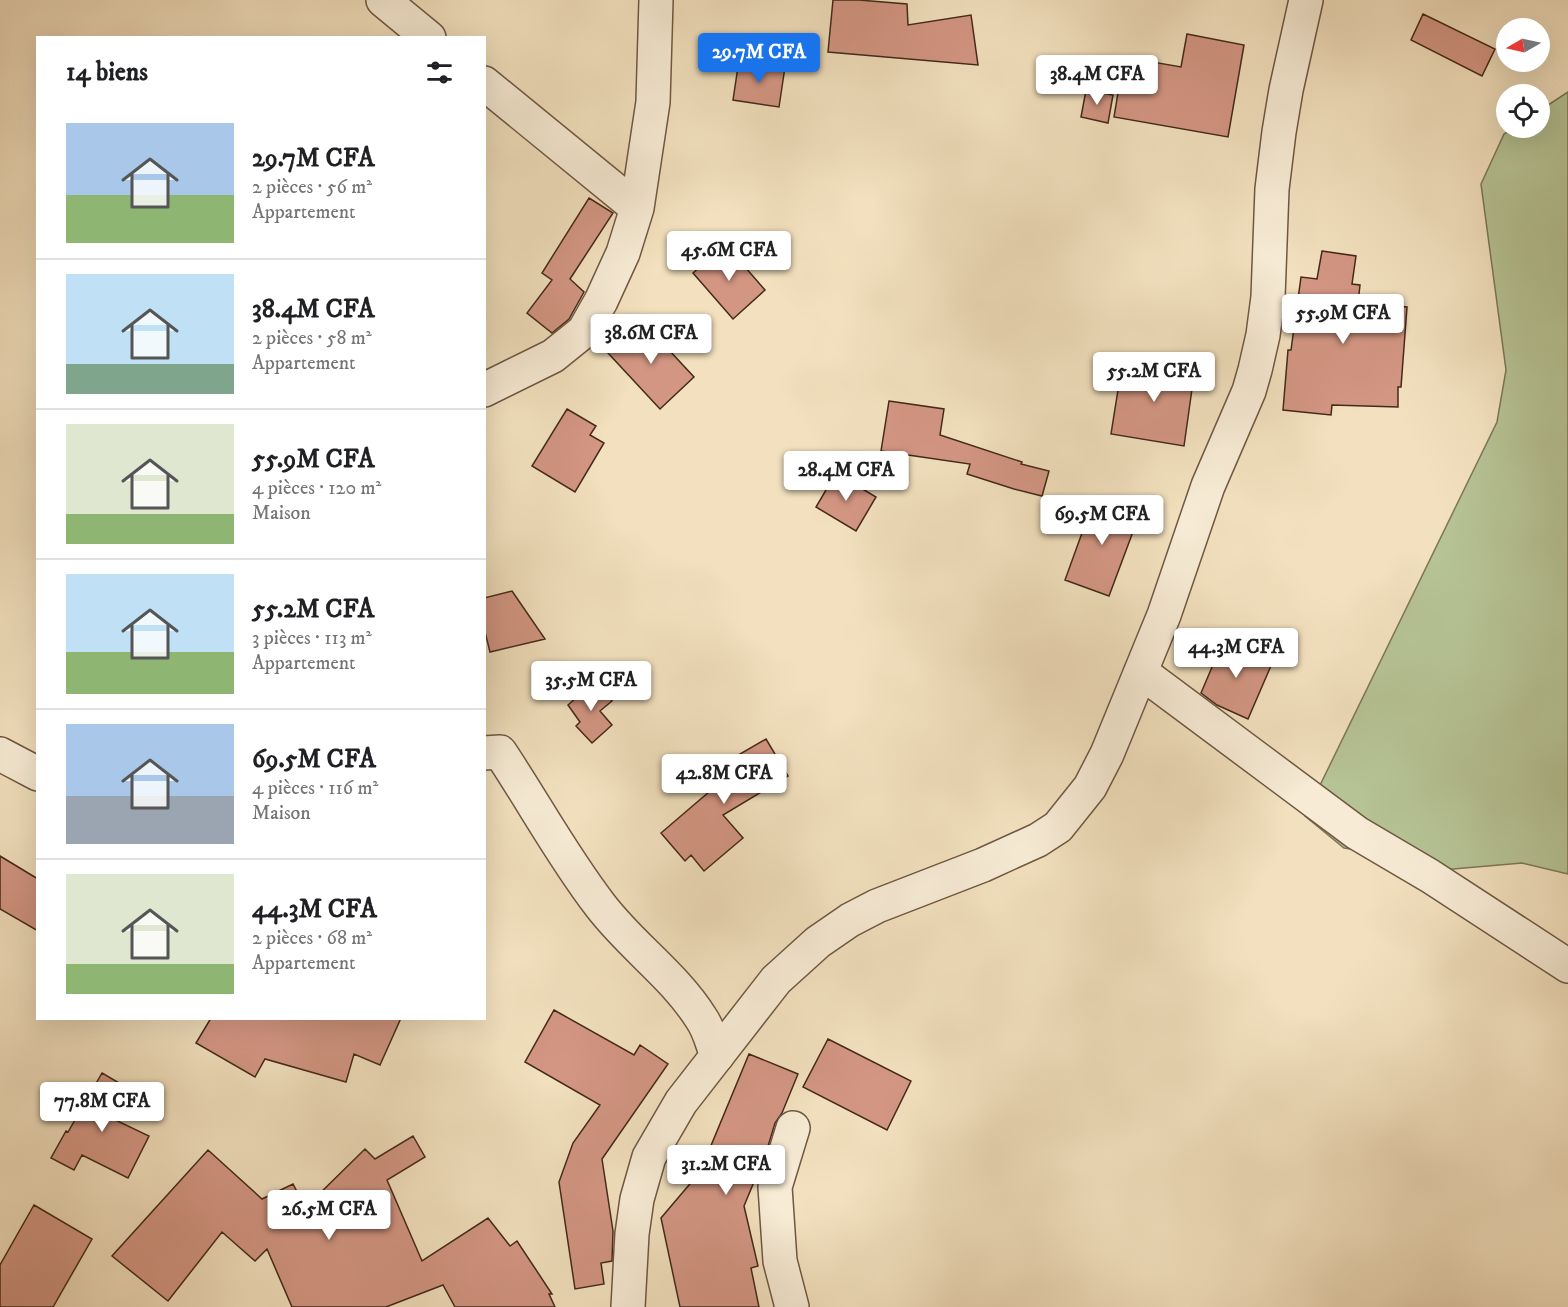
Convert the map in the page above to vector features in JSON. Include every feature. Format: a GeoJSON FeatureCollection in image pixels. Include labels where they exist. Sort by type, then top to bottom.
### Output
{"type":"FeatureCollection","features":[{"type":"Feature","properties":{"kind":"street"},"geometry":{"type":"LineString","coordinates":[[383,0],[427,36]]}},
{"type":"Feature","properties":{"kind":"street"},"geometry":{"type":"LineString","coordinates":[[486,389],[553,356],[584,331],[623,253],[637,208],[653,102],[656,0]]}},
{"type":"Feature","properties":{"kind":"street"},"geometry":{"type":"LineString","coordinates":[[628,1307],[632,1234],[637,1199],[649,1157],[681,1102],[776,980],[818,942],[849,920],[918,888],[1038,840],[1058,827],[1090,787],[1107,754],[1141,672],[1184,562],[1217,461],[1249,391],[1255,370],[1268,297],[1272,189],[1279,132],[1306,0]]}},
{"type":"Feature","properties":{"kind":"street"},"geometry":{"type":"LineString","coordinates":[[486,86],[637,208]]}},
{"type":"Feature","properties":{"kind":"street"},"geometry":{"type":"LineString","coordinates":[[1141,672],[1358,833],[1459,894],[1568,966]]}},
{"type":"Feature","properties":{"kind":"street"},"geometry":{"type":"LineString","coordinates":[[490,746],[600,906],[689,999],[703,1020],[717,1056]]}},
{"type":"Feature","properties":{"kind":"street"},"geometry":{"type":"LineString","coordinates":[[0,754],[36,773]]}},
{"type":"Feature","properties":{"kind":"street"},"geometry":{"type":"LineString","coordinates":[[792,1307],[780,1261],[775,1186],[793,1128]]}},
{"type":"Feature","properties":{"kind":"green space"},"geometry":{"type":"Polygon","coordinates":[[[1568,92],[1568,874],[1522,863],[1442,870],[1394,855],[1344,848],[1305,816],[1497,422],[1506,370],[1481,184],[1502,138],[1550,138],[1550,104],[1568,92]]]}},
{"type":"Feature","properties":{"kind":"building"},"geometry":{"type":"Polygon","coordinates":[[[833,0],[907,4],[908,25],[971,15],[978,65],[828,52],[833,0]]]}},
{"type":"Feature","properties":{"kind":"building"},"geometry":{"type":"Polygon","coordinates":[[[1423,14],[1495,49],[1482,76],[1411,40],[1423,14]]]}},
{"type":"Feature","properties":{"kind":"building"},"geometry":{"type":"Polygon","coordinates":[[[1187,34],[1244,45],[1228,137],[1114,117],[1124,57],[1181,67],[1187,34]]]}},
{"type":"Feature","properties":{"kind":"building"},"geometry":{"type":"Polygon","coordinates":[[[739,60],[785,67],[779,107],[733,100],[739,60]]]}},
{"type":"Feature","properties":{"kind":"building"},"geometry":{"type":"Polygon","coordinates":[[[1086,90],[1113,95],[1108,123],[1081,117],[1086,90]]]}},
{"type":"Feature","properties":{"kind":"building"},"geometry":{"type":"Polygon","coordinates":[[[589,198],[613,213],[570,279],[584,292],[569,319],[552,333],[527,313],[552,280],[542,273],[589,198]]]}},
{"type":"Feature","properties":{"kind":"building"},"geometry":{"type":"Polygon","coordinates":[[[725,244],[765,290],[733,319],[693,273],[725,244]]]}},
{"type":"Feature","properties":{"kind":"building"},"geometry":{"type":"Polygon","coordinates":[[[1322,251],[1356,256],[1352,284],[1360,285],[1358,303],[1407,307],[1398,407],[1332,405],[1331,415],[1283,410],[1288,350],[1291,350],[1301,277],[1317,279],[1322,251]]]}},
{"type":"Feature","properties":{"kind":"building"},"geometry":{"type":"Polygon","coordinates":[[[642,321],[694,377],[660,409],[608,353],[642,321]]]}},
{"type":"Feature","properties":{"kind":"building"},"geometry":{"type":"Polygon","coordinates":[[[1146,354],[1183,361],[1180,380],[1193,382],[1184,446],[1111,434],[1121,371],[1143,374],[1146,354]]]}},
{"type":"Feature","properties":{"kind":"building"},"geometry":{"type":"Polygon","coordinates":[[[889,401],[944,409],[940,435],[1022,462],[1021,464],[1049,471],[1042,496],[967,474],[970,464],[881,451],[889,401]]]}},
{"type":"Feature","properties":{"kind":"building"},"geometry":{"type":"Polygon","coordinates":[[[567,409],[596,426],[590,435],[604,443],[575,492],[532,466],[567,409]]]}},
{"type":"Feature","properties":{"kind":"building"},"geometry":{"type":"Polygon","coordinates":[[[836,473],[876,497],[856,531],[816,507],[836,473]]]}},
{"type":"Feature","properties":{"kind":"building"},"geometry":{"type":"Polygon","coordinates":[[[1095,497],[1140,513],[1109,596],[1065,580],[1095,497]]]}},
{"type":"Feature","properties":{"kind":"building"},"geometry":{"type":"Polygon","coordinates":[[[512,591],[545,639],[490,652],[486,636],[486,598],[512,591]]]}},
{"type":"Feature","properties":{"kind":"building"},"geometry":{"type":"Polygon","coordinates":[[[1224,639],[1273,661],[1248,719],[1217,705],[1201,693],[1224,639]]]}},
{"type":"Feature","properties":{"kind":"building"},"geometry":{"type":"Polygon","coordinates":[[[595,681],[612,701],[600,711],[612,725],[592,743],[576,726],[580,722],[568,705],[595,681]]]}},
{"type":"Feature","properties":{"kind":"building"},"geometry":{"type":"Polygon","coordinates":[[[766,739],[788,776],[723,815],[743,838],[704,871],[691,855],[685,861],[661,833],[717,785],[709,772],[766,739]]]}},
{"type":"Feature","properties":{"kind":"building"},"geometry":{"type":"Polygon","coordinates":[[[0,856],[36,878],[36,930],[0,909],[0,856]]]}},
{"type":"Feature","properties":{"kind":"building"},"geometry":{"type":"Polygon","coordinates":[[[554,1010],[634,1055],[640,1045],[668,1064],[602,1159],[613,1231],[612,1261],[601,1263],[604,1284],[575,1289],[559,1182],[573,1143],[600,1105],[525,1062],[554,1010]]]}},
{"type":"Feature","properties":{"kind":"building"},"geometry":{"type":"Polygon","coordinates":[[[210,1020],[400,1020],[380,1065],[354,1054],[346,1082],[265,1059],[255,1077],[196,1043],[210,1020]]]}},
{"type":"Feature","properties":{"kind":"building"},"geometry":{"type":"Polygon","coordinates":[[[828,1039],[911,1081],[887,1130],[803,1087],[828,1039]]]}},
{"type":"Feature","properties":{"kind":"building"},"geometry":{"type":"Polygon","coordinates":[[[749,1054],[798,1074],[782,1113],[775,1123],[766,1153],[744,1206],[758,1266],[751,1268],[759,1307],[680,1307],[661,1218],[700,1172],[749,1054]]]}},
{"type":"Feature","properties":{"kind":"building"},"geometry":{"type":"Polygon","coordinates":[[[102,1073],[126,1087],[109,1117],[149,1136],[128,1178],[82,1155],[74,1170],[51,1158],[102,1073]]]}},
{"type":"Feature","properties":{"kind":"building"},"geometry":{"type":"Polygon","coordinates":[[[413,1136],[425,1157],[387,1180],[422,1261],[488,1218],[510,1246],[517,1241],[552,1294],[549,1294],[555,1307],[455,1307],[443,1285],[386,1307],[292,1307],[267,1249],[255,1261],[222,1232],[168,1301],[112,1256],[208,1150],[262,1199],[293,1184],[303,1203],[312,1196],[314,1199],[365,1149],[375,1159],[413,1136]]]}},
{"type":"Feature","properties":{"kind":"building"},"geometry":{"type":"Polygon","coordinates":[[[34,1205],[92,1239],[53,1307],[0,1307],[0,1265],[34,1205]]]}}]}
